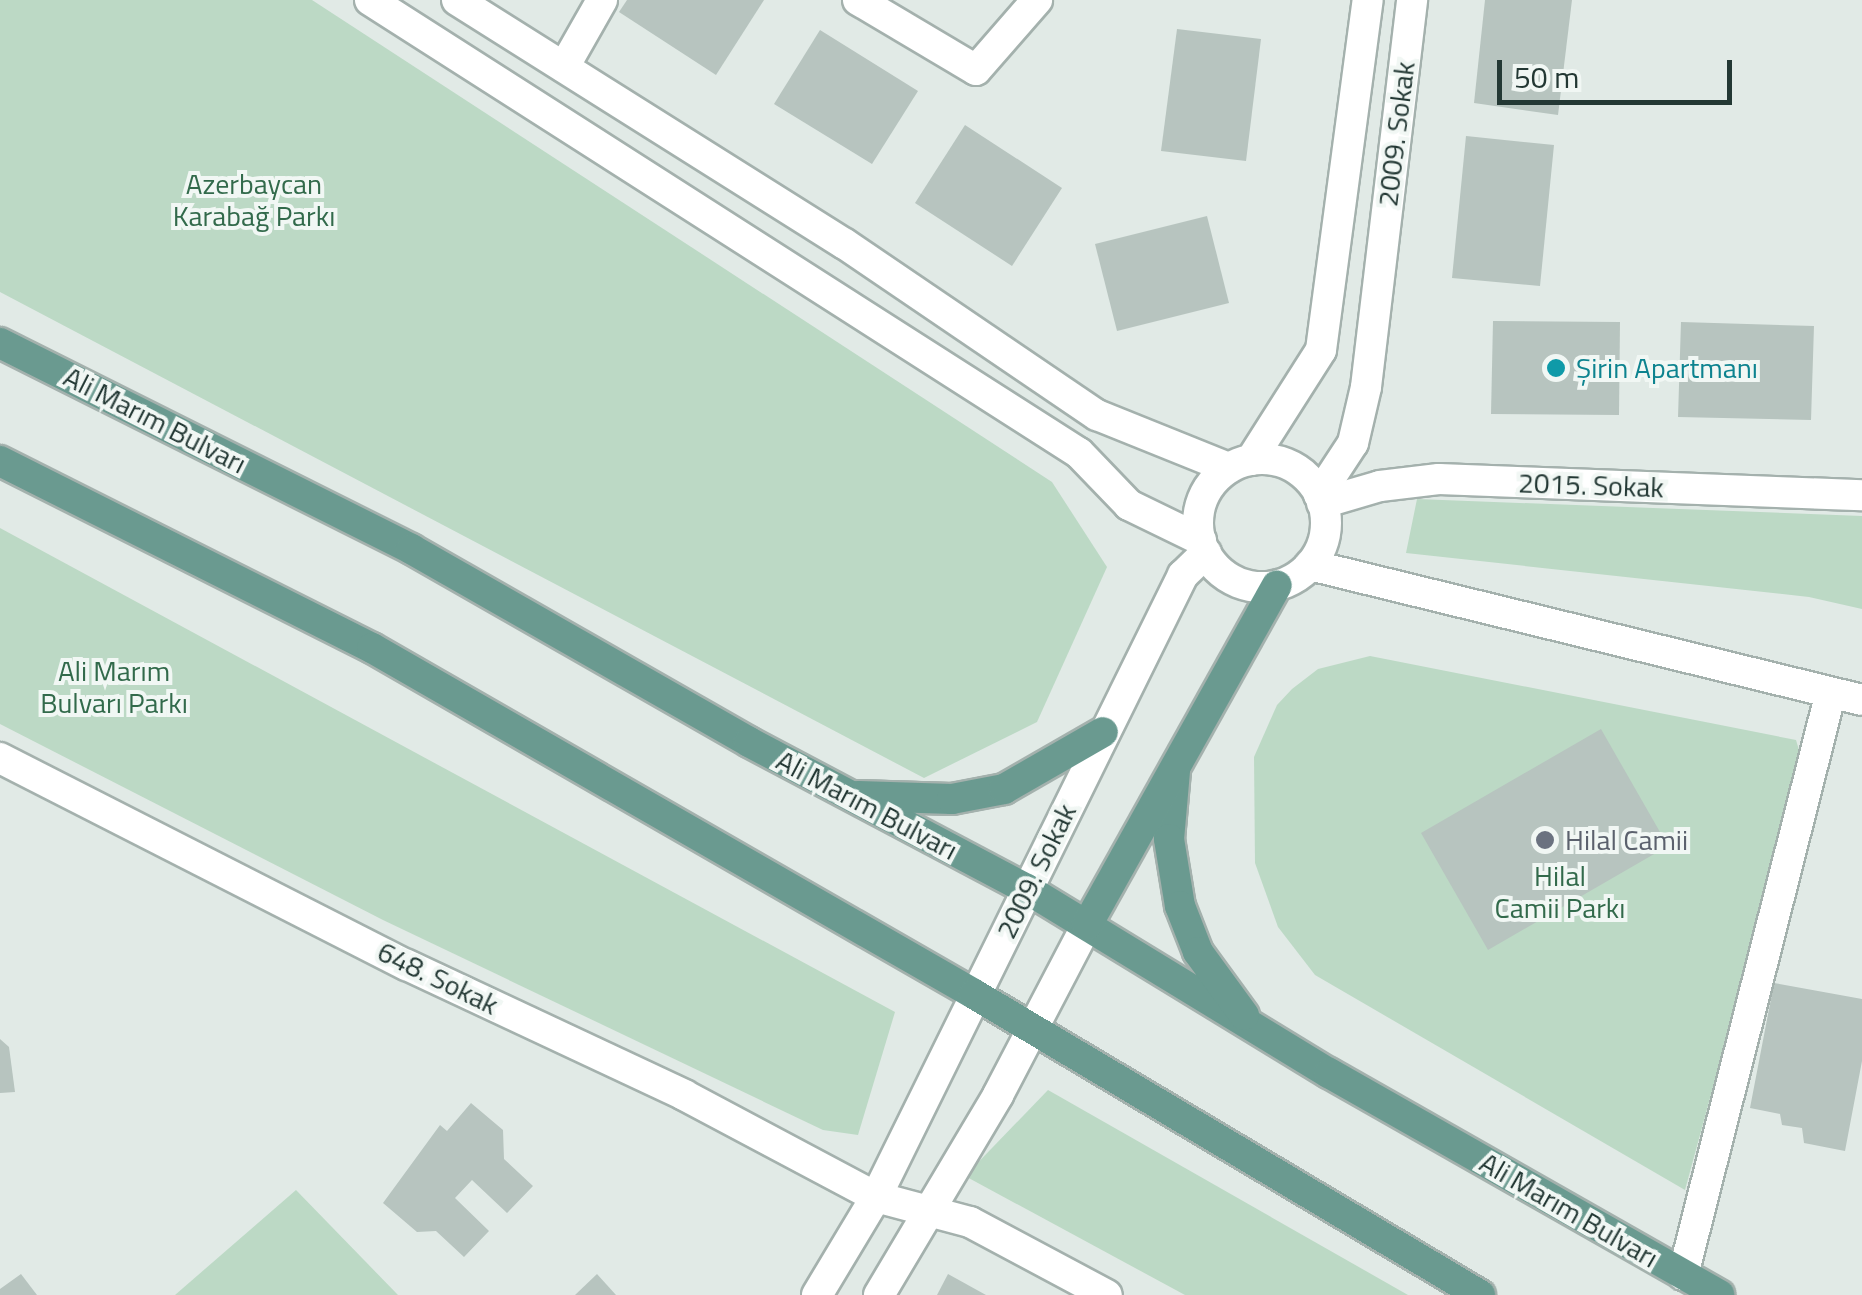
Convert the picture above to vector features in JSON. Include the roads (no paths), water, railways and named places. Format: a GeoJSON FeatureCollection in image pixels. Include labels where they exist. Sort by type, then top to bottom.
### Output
{"type":"FeatureCollection","features":[{"type":"Feature","properties":{"kind":"main road","name":"Ali Marım Bulvarı"},"geometry":{"type":"LineString","coordinates":[[0,343],[411,549],[848,795],[1028,889],[1251,1026],[1719,1295]]}},
{"type":"Feature","properties":{"kind":"main road"},"geometry":{"type":"LineString","coordinates":[[0,461],[372,648],[974,994],[1480,1295]]}},
{"type":"Feature","properties":{"kind":"main road"},"geometry":{"type":"LineString","coordinates":[[1087,924],[1176,756],[1277,585]]}},
{"type":"Feature","properties":{"kind":"main road"},"geometry":{"type":"LineString","coordinates":[[848,795],[980,795],[1026,780],[1104,732]]}},
{"type":"Feature","properties":{"kind":"main road"},"geometry":{"type":"LineString","coordinates":[[1176,756],[1169,839],[1180,906],[1198,952],[1251,1026]]}},
{"type":"Feature","properties":{"kind":"street"},"geometry":{"type":"LineString","coordinates":[[370,0],[1079,453],[1129,505],[1203,547],[1236,581],[1277,585],[1310,565],[1324,535],[1321,499],[1287,464],[1240,464],[1097,416],[845,244],[457,0]]}},
{"type":"Feature","properties":{"kind":"street"},"geometry":{"type":"LineString","coordinates":[[564,67],[602,0]]}},
{"type":"Feature","properties":{"kind":"street"},"geometry":{"type":"LineString","coordinates":[[858,0],[976,70],[1038,0]]}},
{"type":"Feature","properties":{"kind":"street","name":"2009. Sokak"},"geometry":{"type":"LineString","coordinates":[[1240,464],[1321,350],[1368,0]]}},
{"type":"Feature","properties":{"kind":"street","name":"2009. Sokak"},"geometry":{"type":"LineString","coordinates":[[1321,499],[1353,443],[1366,387],[1412,0]]}},
{"type":"Feature","properties":{"kind":"street"},"geometry":{"type":"LineString","coordinates":[[1203,547],[1202,499],[1240,464]]}},
{"type":"Feature","properties":{"kind":"street","name":"2015. Sokak"},"geometry":{"type":"LineString","coordinates":[[1321,499],[1439,479],[1862,495]]}},
{"type":"Feature","properties":{"kind":"street","name":"2009. Sokak"},"geometry":{"type":"LineString","coordinates":[[817,1295],[876,1197],[1182,575],[1203,547]]}},
{"type":"Feature","properties":{"kind":"street"},"geometry":{"type":"LineString","coordinates":[[1310,565],[1862,700]]}},
{"type":"Feature","properties":{"kind":"street"},"geometry":{"type":"LineString","coordinates":[[1683,1275],[1832,692]]}},
{"type":"Feature","properties":{"kind":"street","name":"648. Sokak"},"geometry":{"type":"LineString","coordinates":[[0,758],[406,965],[684,1095],[876,1197],[970,1222],[1107,1295]]}},
{"type":"Feature","properties":{"kind":"street"},"geometry":{"type":"LineString","coordinates":[[880,1295],[1032,1031],[1087,924]]}},
{"type":"Feature","properties":{"kind":"place","name":"Şirin Apartmanı"},"geometry":{"type":"Point","coordinates":[1556,368]}},
{"type":"Feature","properties":{"kind":"place","name":"Hilal Camii"},"geometry":{"type":"Point","coordinates":[1545,840]}},
{"type":"Feature","properties":{"kind":"park label","name":"Azerbaycan Karabağ Parkı"},"geometry":{"type":"Point","coordinates":[254,200]}},
{"type":"Feature","properties":{"kind":"park label","name":"Ali Marım Bulvarı Parkı"},"geometry":{"type":"Point","coordinates":[114,687]}},
{"type":"Feature","properties":{"kind":"park label","name":"Hilal Camii Parkı"},"geometry":{"type":"Point","coordinates":[1560,892]}}]}
